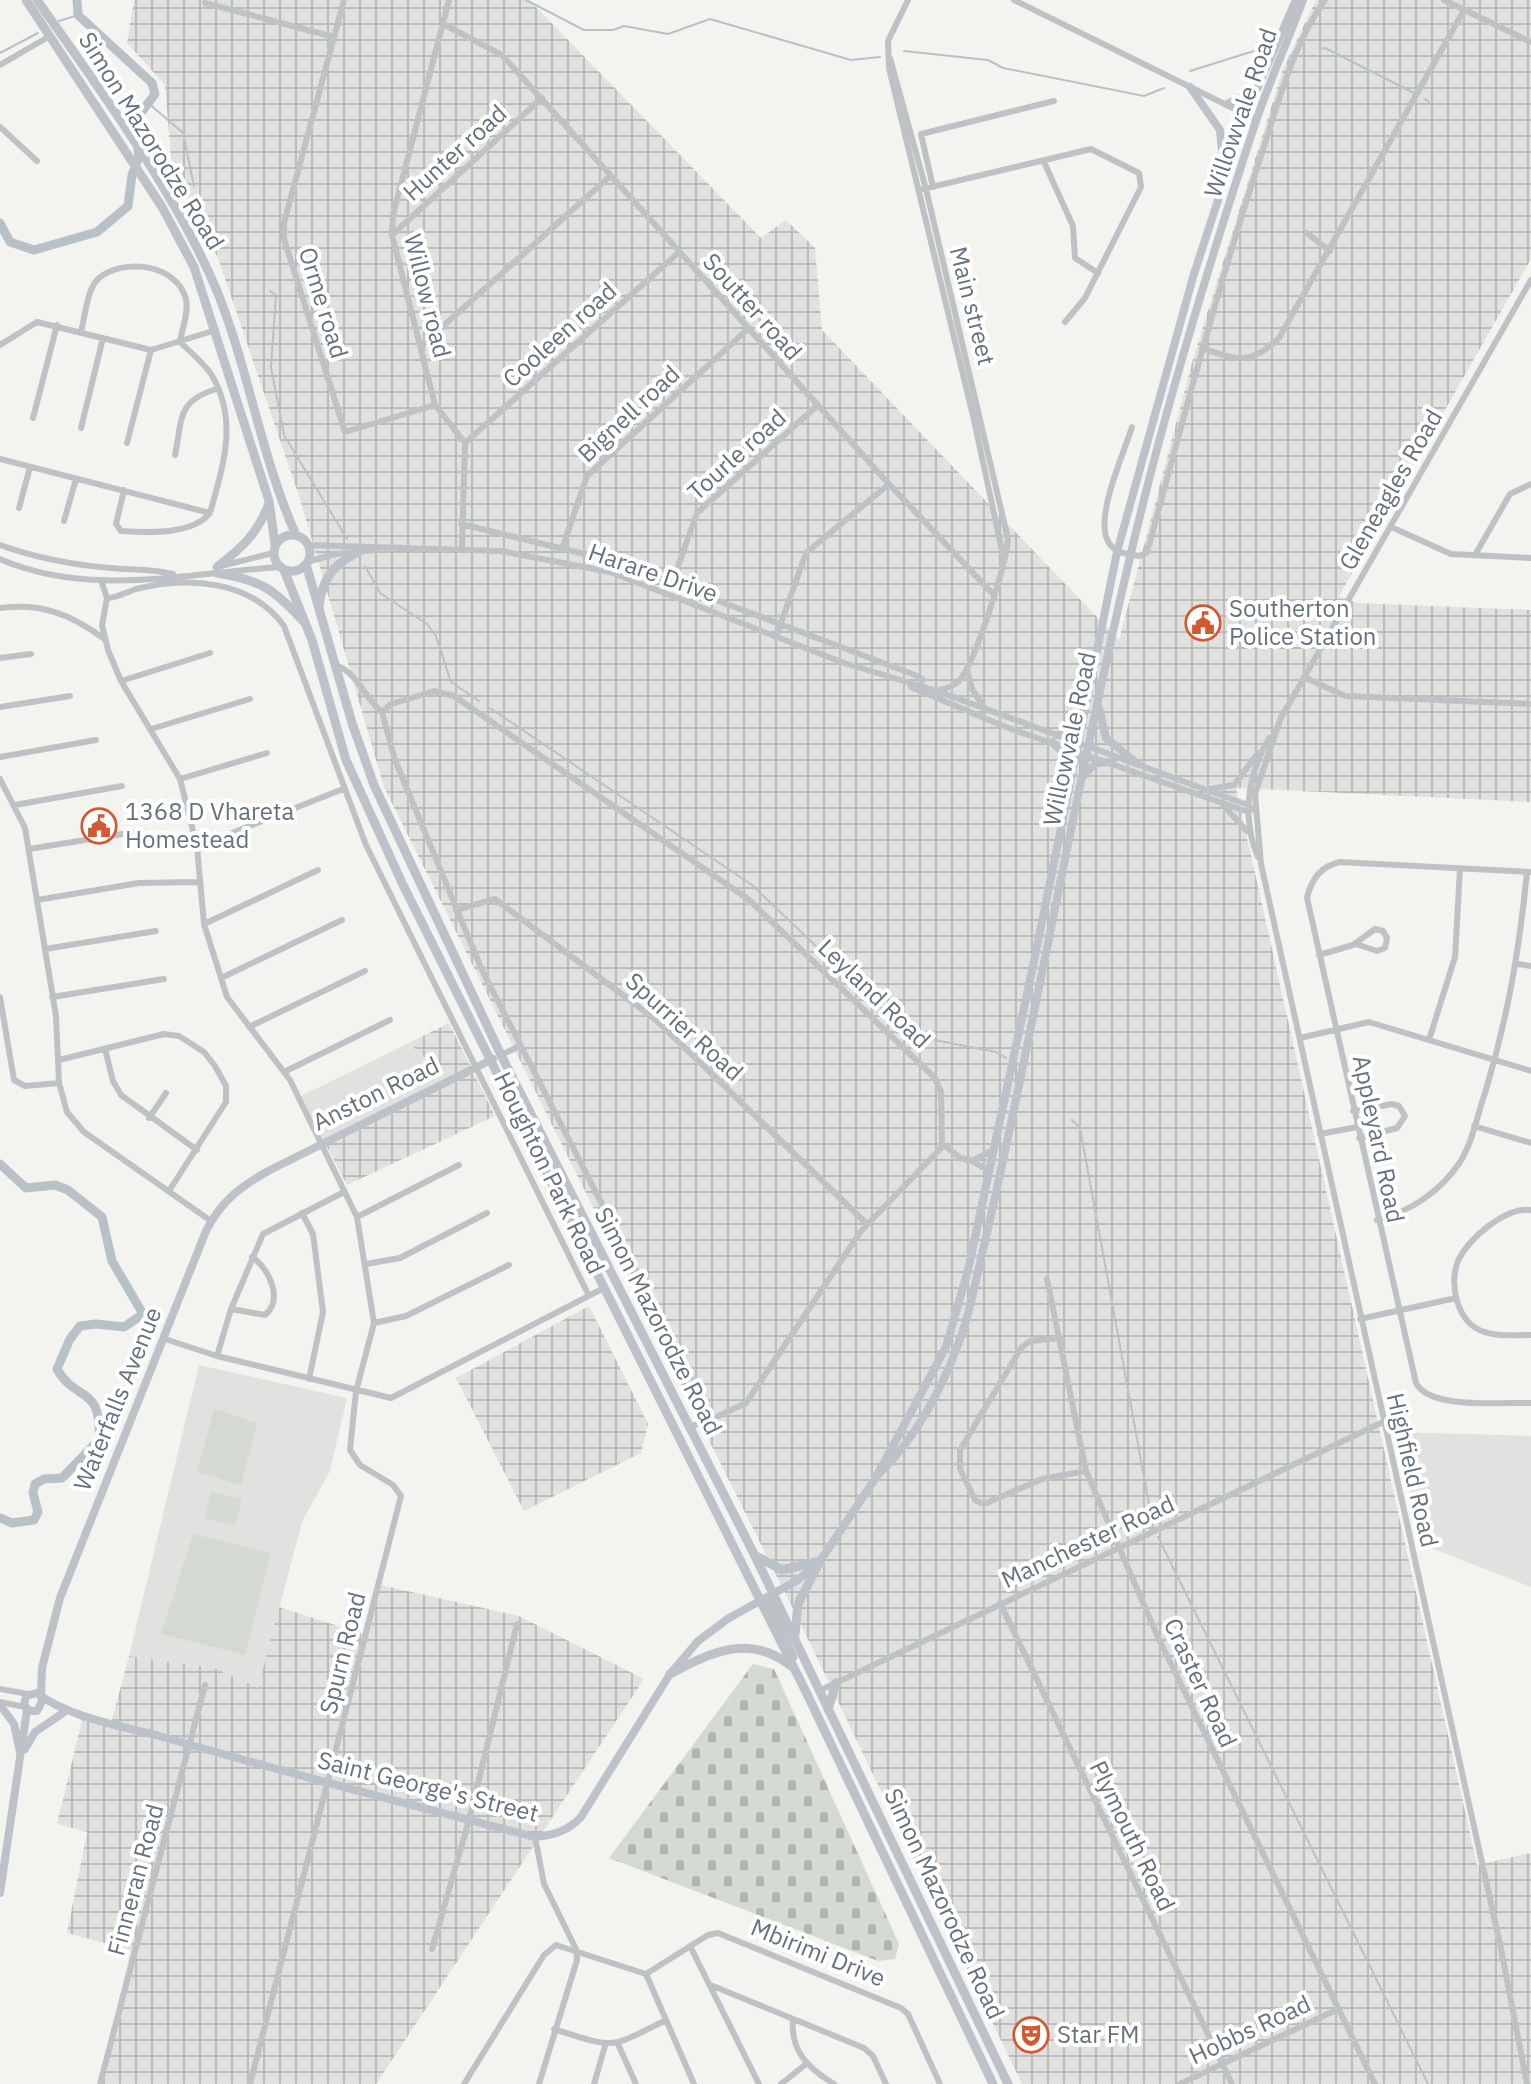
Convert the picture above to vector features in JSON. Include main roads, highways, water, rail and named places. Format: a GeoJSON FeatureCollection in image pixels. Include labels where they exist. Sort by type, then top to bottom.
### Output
{"type":"FeatureCollection","features":[{"type":"Feature","properties":{"kind":"highway","name":"Simon Mazorodze Road"},"geometry":{"type":"LineString","coordinates":[[26,0],[120,131]]}},
{"type":"Feature","properties":{"kind":"highway","name":"Simon Mazorodze Road"},"geometry":{"type":"LineString","coordinates":[[37,0],[145,172],[194,242],[217,291],[296,535],[308,545],[306,563],[319,616],[374,785],[501,1055],[754,1554],[765,1598],[796,1645],[820,1691],[1008,2084]]}},
{"type":"Feature","properties":{"kind":"highway","name":"Simon Mazorodze Road"},"geometry":{"type":"LineString","coordinates":[[145,172],[194,267],[216,330],[269,501],[274,549],[306,624],[354,782],[466,1016],[765,1598],[794,1669],[993,2084]]}},
{"type":"Feature","properties":{"kind":"highway"},"geometry":{"type":"LineString","coordinates":[[269,501],[255,533],[217,570],[265,585],[306,624]]}},
{"type":"Feature","properties":{"kind":"highway"},"geometry":{"type":"LineString","coordinates":[[274,549],[284,537],[296,535]]}},
{"type":"Feature","properties":{"kind":"highway"},"geometry":{"type":"LineString","coordinates":[[319,616],[321,592],[330,571],[358,552]]}},
{"type":"Feature","properties":{"kind":"highway"},"geometry":{"type":"LineString","coordinates":[[282,568],[296,571],[306,563]]}},
{"type":"Feature","properties":{"kind":"highway"},"geometry":{"type":"LineString","coordinates":[[754,1554],[782,1570],[820,1561]]}},
{"type":"Feature","properties":{"kind":"highway"},"geometry":{"type":"LineString","coordinates":[[796,1645],[795,1615],[820,1561]]}},
{"type":"Feature","properties":{"kind":"highway"},"geometry":{"type":"LineString","coordinates":[[670,1674],[706,1654],[743,1647],[772,1653],[794,1669]]}},
{"type":"Feature","properties":{"kind":"highway"},"geometry":{"type":"LineString","coordinates":[[828,1710],[836,1683]]}},
{"type":"Feature","properties":{"kind":"highway"},"geometry":{"type":"LineString","coordinates":[[820,1691],[817,1698],[827,1719],[828,1738]]}},
{"type":"Feature","properties":{"kind":"main road","name":"Willowvale Road"},"geometry":{"type":"LineString","coordinates":[[765,1598],[798,1580],[820,1561],[875,1479],[925,1393],[949,1339],[989,1171],[1117,552],[1193,277],[1224,180],[1255,91],[1296,0]]}},
{"type":"Feature","properties":{"kind":"main road","name":"Willowvale Road"},"geometry":{"type":"LineString","coordinates":[[875,1479],[897,1455],[933,1398],[962,1334],[1003,1160],[1080,781],[1130,555],[1202,295],[1257,120],[1303,0]]}},
{"type":"Feature","properties":{"kind":"main road"},"geometry":{"type":"LineString","coordinates":[[1190,87],[1220,130],[1224,180]]}},
{"type":"Feature","properties":{"kind":"main road"},"geometry":{"type":"LineString","coordinates":[[1227,104],[1255,91]]}},
{"type":"Feature","properties":{"kind":"main road"},"geometry":{"type":"LineString","coordinates":[[1098,703],[1106,738],[1138,764]]}},
{"type":"Feature","properties":{"kind":"main road"},"geometry":{"type":"LineString","coordinates":[[1072,771],[1054,738],[1069,733],[1081,722]]}},
{"type":"Feature","properties":{"kind":"main road"},"geometry":{"type":"LineString","coordinates":[[1080,781],[1090,766],[1112,762]]}},
{"type":"Feature","properties":{"kind":"main road","name":"Anston Road"},"geometry":{"type":"LineString","coordinates":[[270,1170],[501,1055]]}},
{"type":"Feature","properties":{"kind":"main road","name":"Waterfalls Avenue"},"geometry":{"type":"LineString","coordinates":[[32,1710],[30,1694],[42,1668],[65,1586],[211,1221],[237,1189],[270,1170]]}},
{"type":"Feature","properties":{"kind":"main road","name":"Saint George's Street"},"geometry":{"type":"LineString","coordinates":[[30,1694],[80,1713],[191,1745],[535,1837],[562,1832],[581,1817],[670,1674],[709,1631],[765,1598]]}},
{"type":"Feature","properties":{"kind":"main road","name":"Waterfalls Avenue"},"geometry":{"type":"LineString","coordinates":[[32,1710],[42,1698],[42,1668]]}},
{"type":"Feature","properties":{"kind":"main road"},"geometry":{"type":"LineString","coordinates":[[0,1704],[14,1724],[20,1757]]}},
{"type":"Feature","properties":{"kind":"main road"},"geometry":{"type":"LineString","coordinates":[[0,1893],[20,1757],[32,1710]]}},
{"type":"Feature","properties":{"kind":"main road","name":"Saint George's Street"},"geometry":{"type":"LineString","coordinates":[[32,1710],[80,1713]]}},
{"type":"Feature","properties":{"kind":"main road"},"geometry":{"type":"LineString","coordinates":[[20,1757],[35,1732],[63,1713]]}},
{"type":"Feature","properties":{"kind":"waterway"},"geometry":{"type":"LineString","coordinates":[[0,223],[10,242],[34,250],[97,232],[128,206],[132,175],[139,156],[134,122],[155,94],[152,83],[78,15],[77,0]]}},
{"type":"Feature","properties":{"kind":"waterway"},"geometry":{"type":"LineString","coordinates":[[526,0],[584,30],[613,30],[624,26],[668,34],[710,19],[851,60],[880,57]]}},
{"type":"Feature","properties":{"kind":"waterway"},"geometry":{"type":"LineString","coordinates":[[59,21],[78,15]]}},
{"type":"Feature","properties":{"kind":"waterway"},"geometry":{"type":"LineString","coordinates":[[0,53],[38,33]]}},
{"type":"Feature","properties":{"kind":"waterway"},"geometry":{"type":"LineString","coordinates":[[1320,49],[1325,48],[1414,93]]}},
{"type":"Feature","properties":{"kind":"waterway"},"geometry":{"type":"LineString","coordinates":[[904,51],[988,60],[1003,68],[1144,96],[1164,88]]}},
{"type":"Feature","properties":{"kind":"waterway"},"geometry":{"type":"LineString","coordinates":[[1190,71],[1254,51]]}},
{"type":"Feature","properties":{"kind":"waterway"},"geometry":{"type":"LineString","coordinates":[[1425,99],[1429,102]]}},
{"type":"Feature","properties":{"kind":"waterway"},"geometry":{"type":"LineString","coordinates":[[147,102],[183,133],[194,186]]}},
{"type":"Feature","properties":{"kind":"waterway"},"geometry":{"type":"LineString","coordinates":[[270,291],[276,295],[271,367],[284,435],[347,539]]}},
{"type":"Feature","properties":{"kind":"waterway"},"geometry":{"type":"LineString","coordinates":[[365,566],[380,593],[427,624],[436,636],[451,682],[479,701]]}},
{"type":"Feature","properties":{"kind":"waterway"},"geometry":{"type":"LineString","coordinates":[[490,708],[752,885],[909,1035],[996,1052],[1006,1058]]}},
{"type":"Feature","properties":{"kind":"waterway"},"geometry":{"type":"LineString","coordinates":[[1072,1120],[1080,1128],[1153,1526]]}},
{"type":"Feature","properties":{"kind":"waterway"},"geometry":{"type":"LineString","coordinates":[[0,1164],[26,1188],[55,1185],[68,1190],[102,1217],[112,1261],[143,1314],[124,1327],[80,1326],[70,1339],[57,1369],[64,1380],[92,1402],[99,1422],[99,1440],[62,1478],[44,1479],[35,1484],[33,1493],[38,1512],[34,1520],[12,1523],[0,1518]]}},
{"type":"Feature","properties":{"kind":"waterway"},"geometry":{"type":"LineString","coordinates":[[1158,1537],[1428,2084]]}},
{"type":"Feature","properties":{"kind":"place","name":"Southerton Police Station"},"geometry":{"type":"Point","coordinates":[1203,623]}},
{"type":"Feature","properties":{"kind":"place","name":"1368 D Vhareta Homestead"},"geometry":{"type":"Point","coordinates":[99,826]}},
{"type":"Feature","properties":{"kind":"place","name":"Star FM"},"geometry":{"type":"Point","coordinates":[1031,2035]}}]}
